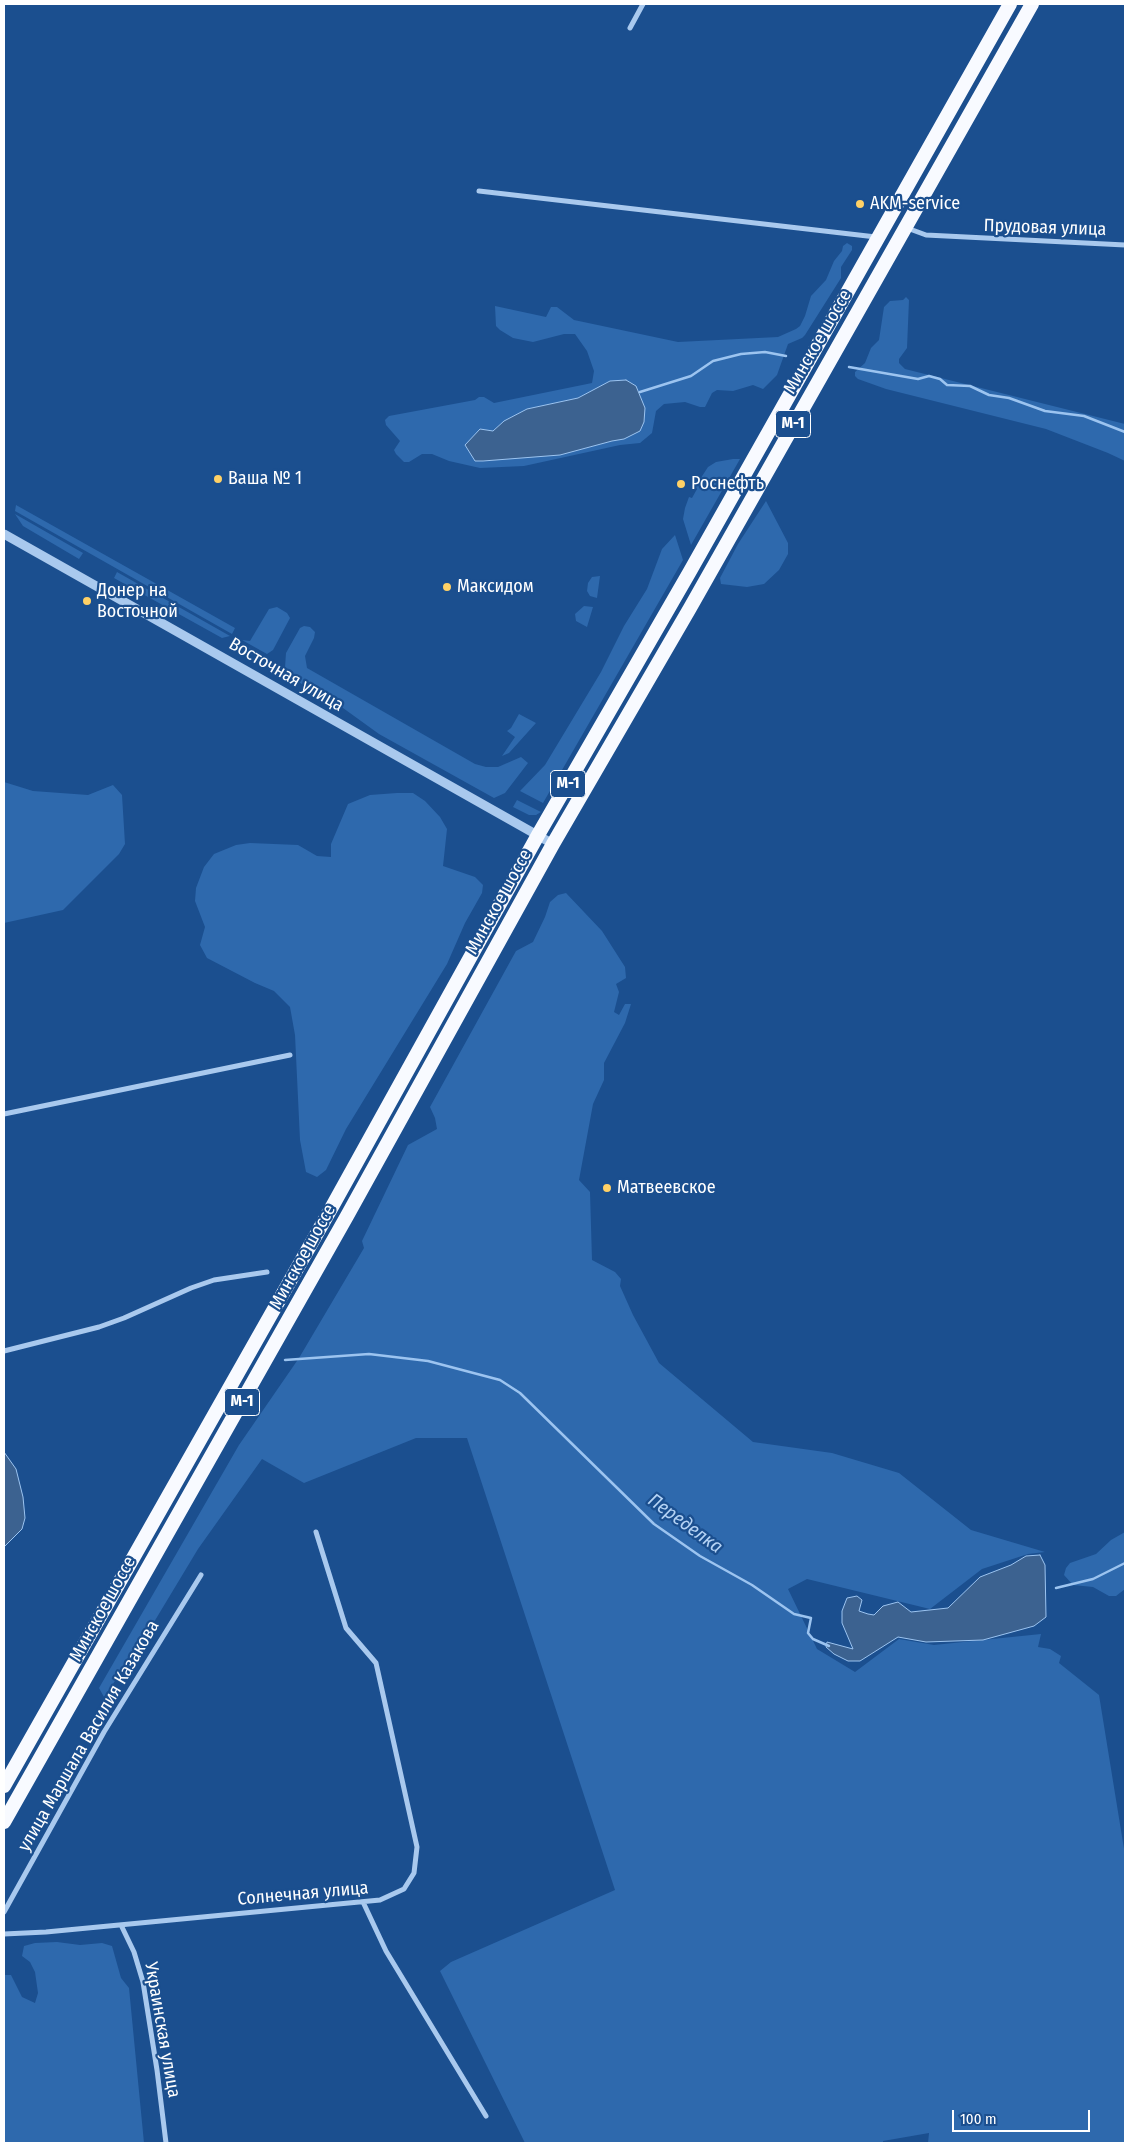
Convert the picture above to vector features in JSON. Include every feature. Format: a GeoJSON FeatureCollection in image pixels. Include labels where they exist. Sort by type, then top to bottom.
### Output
{"type":"FeatureCollection","features":[{"type":"Feature","properties":{"kind":"highway","name":"Минское шоссе"},"geometry":{"type":"LineString","coordinates":[[4,1786],[333,1205],[538,835],[1010,4]]}},
{"type":"Feature","properties":{"kind":"highway","name":"Минское шоссе"},"geometry":{"type":"LineString","coordinates":[[4,1822],[347,1216],[553,844],[690,608],[1032,4]]}},
{"type":"Feature","properties":{"kind":"street"},"geometry":{"type":"LineString","coordinates":[[630,28],[643,4]]}},
{"type":"Feature","properties":{"kind":"street"},"geometry":{"type":"LineString","coordinates":[[479,191],[876,238]]}},
{"type":"Feature","properties":{"kind":"street","name":"Прудовая улица"},"geometry":{"type":"LineString","coordinates":[[905,227],[916,233],[926,235],[1125,245]]}},
{"type":"Feature","properties":{"kind":"street","name":"Восточная улица"},"geometry":{"type":"LineString","coordinates":[[4,534],[553,844]]}},
{"type":"Feature","properties":{"kind":"street"},"geometry":{"type":"LineString","coordinates":[[4,1114],[290,1055]]}},
{"type":"Feature","properties":{"kind":"street"},"geometry":{"type":"LineString","coordinates":[[4,1351],[99,1327],[214,1280],[267,1272]]}},
{"type":"Feature","properties":{"kind":"street","name":"Солнечная улица"},"geometry":{"type":"LineString","coordinates":[[4,1934],[363,1902],[380,1900],[404,1889],[414,1873],[417,1848],[376,1663],[346,1628],[316,1532]]}},
{"type":"Feature","properties":{"kind":"street","name":"улица Маршала Василия Казакова"},"geometry":{"type":"LineString","coordinates":[[4,1912],[104,1732],[201,1574]]}},
{"type":"Feature","properties":{"kind":"street"},"geometry":{"type":"LineString","coordinates":[[363,1902],[386,1951],[486,2116]]}},
{"type":"Feature","properties":{"kind":"street","name":"Украинская улица"},"geometry":{"type":"LineString","coordinates":[[121,1925],[134,1952],[143,1982],[166,2143]]}},
{"type":"Feature","properties":{"kind":"shaded area"},"geometry":{"type":"Polygon","coordinates":[[[847,243],[852,246],[852,250],[841,267],[841,278],[805,335],[788,344],[777,375],[763,389],[753,385],[733,391],[717,390],[712,393],[705,407],[685,402],[664,404],[656,411],[652,433],[640,443],[620,445],[524,466],[480,468],[449,461],[432,454],[422,454],[409,462],[404,462],[394,450],[400,441],[386,425],[385,420],[389,416],[475,400],[479,397],[484,397],[494,403],[592,383],[594,371],[587,351],[575,334],[564,334],[533,342],[513,338],[496,326],[495,306],[546,317],[551,307],[557,307],[574,320],[678,342],[778,337],[800,326],[811,296],[826,280],[843,246],[847,243]],[[610,381],[578,398],[527,409],[504,421],[493,431],[480,430],[465,445],[579,450],[624,439],[610,381]]]}},
{"type":"Feature","properties":{"kind":"shaded area"},"geometry":{"type":"Polygon","coordinates":[[[906,297],[909,300],[907,348],[899,359],[899,363],[905,369],[1125,424],[1125,461],[1046,429],[886,389],[858,379],[855,376],[855,372],[865,363],[871,348],[879,340],[884,307],[890,301],[903,300],[906,297]]]}},
{"type":"Feature","properties":{"kind":"shaded area"},"geometry":{"type":"Polygon","coordinates":[[[626,380],[636,386],[645,408],[644,422],[640,431],[624,439],[560,455],[483,461],[475,461],[465,445],[480,429],[493,431],[504,421],[527,409],[578,398],[610,381],[626,380]]]}},
{"type":"Feature","properties":{"kind":"shaded area"},"geometry":{"type":"Polygon","coordinates":[[[740,459],[691,545],[683,519],[689,497],[692,498],[697,489],[695,487],[708,467],[716,462],[740,459]]]}},
{"type":"Feature","properties":{"kind":"shaded area"},"geometry":{"type":"Polygon","coordinates":[[[766,501],[788,543],[788,554],[779,570],[764,584],[747,587],[721,584],[720,578],[738,544],[766,501]]]}},
{"type":"Feature","properties":{"kind":"shaded area"},"geometry":{"type":"Polygon","coordinates":[[[16,505],[235,628],[232,634],[15,511],[16,505]]]}},
{"type":"Feature","properties":{"kind":"shaded area"},"geometry":{"type":"Polygon","coordinates":[[[15,514],[83,553],[79,559],[23,526],[15,514]]]}},
{"type":"Feature","properties":{"kind":"shaded area"},"geometry":{"type":"Polygon","coordinates":[[[675,535],[683,560],[543,803],[520,791],[545,765],[601,672],[624,626],[647,589],[662,549],[675,535]]]}},
{"type":"Feature","properties":{"kind":"shaded area"},"geometry":{"type":"Polygon","coordinates":[[[117,572],[230,636],[222,638],[114,578],[117,572]]]}},
{"type":"Feature","properties":{"kind":"shaded area"},"geometry":{"type":"Polygon","coordinates":[[[600,576],[597,598],[590,596],[587,591],[588,583],[592,577],[600,576]]]}},
{"type":"Feature","properties":{"kind":"shaded area"},"geometry":{"type":"Polygon","coordinates":[[[584,606],[593,607],[587,627],[576,621],[575,614],[584,606]]]}},
{"type":"Feature","properties":{"kind":"shaded area"},"geometry":{"type":"Polygon","coordinates":[[[277,607],[287,613],[290,618],[273,650],[267,654],[242,640],[250,641],[269,609],[277,607]]]}},
{"type":"Feature","properties":{"kind":"shaded area"},"geometry":{"type":"Polygon","coordinates":[[[304,626],[310,627],[315,632],[305,656],[307,668],[475,764],[486,767],[498,767],[521,757],[528,763],[505,793],[494,798],[379,734],[343,708],[290,677],[285,667],[286,653],[300,628],[304,626]]]}},
{"type":"Feature","properties":{"kind":"shaded area"},"geometry":{"type":"Polygon","coordinates":[[[241,643],[264,656],[249,654],[241,648],[241,643]]]}},
{"type":"Feature","properties":{"kind":"shaded area"},"geometry":{"type":"Polygon","coordinates":[[[519,714],[536,723],[509,753],[502,756],[515,737],[507,731],[511,728],[519,714]]]}},
{"type":"Feature","properties":{"kind":"shaded area"},"geometry":{"type":"Polygon","coordinates":[[[4,782],[33,791],[88,795],[113,785],[122,795],[125,844],[119,854],[63,910],[4,923],[4,782]]]}},
{"type":"Feature","properties":{"kind":"shaded area"},"geometry":{"type":"Polygon","coordinates":[[[413,793],[425,801],[440,817],[447,829],[443,866],[475,877],[483,885],[482,893],[465,923],[447,964],[346,1129],[326,1170],[317,1177],[306,1172],[300,1140],[295,1035],[290,1007],[274,991],[207,958],[200,945],[205,927],[195,901],[196,888],[204,867],[214,854],[236,845],[250,843],[298,845],[317,856],[331,857],[331,844],[348,804],[370,795],[413,793]]]}},
{"type":"Feature","properties":{"kind":"shaded area"},"geometry":{"type":"Polygon","coordinates":[[[517,800],[541,812],[536,815],[529,815],[513,807],[517,800]]]}},
{"type":"Feature","properties":{"kind":"shaded area"},"geometry":{"type":"Polygon","coordinates":[[[566,893],[602,931],[625,967],[626,978],[616,984],[619,992],[614,1012],[619,1015],[625,1004],[631,1004],[625,1023],[604,1063],[604,1080],[593,1104],[579,1180],[590,1192],[592,1260],[615,1272],[621,1279],[620,1286],[633,1315],[659,1363],[753,1442],[832,1453],[899,1473],[971,1530],[1045,1552],[1028,1554],[982,1569],[930,1609],[807,1579],[788,1589],[817,1649],[855,1672],[899,1639],[934,1645],[1041,1634],[1038,1647],[1050,1649],[1061,1656],[1059,1663],[1099,1695],[1125,1855],[1125,2143],[928,2143],[929,2133],[883,2141],[883,2143],[525,2143],[440,1971],[451,1962],[615,1890],[467,1438],[416,1438],[304,1483],[262,1459],[198,1549],[145,1637],[104,1697],[99,1688],[239,1445],[299,1358],[364,1248],[362,1241],[408,1145],[437,1129],[430,1107],[516,951],[533,942],[550,902],[558,895],[566,893]]]}},
{"type":"Feature","properties":{"kind":"shaded area"},"geometry":{"type":"Polygon","coordinates":[[[4,1452],[16,1469],[23,1497],[25,1518],[22,1529],[4,1547],[4,1452]]]}},
{"type":"Feature","properties":{"kind":"shaded area"},"geometry":{"type":"Polygon","coordinates":[[[1125,1532],[1125,1589],[1116,1596],[1109,1596],[1093,1587],[1073,1585],[1064,1575],[1070,1563],[1096,1554],[1111,1540],[1125,1532]]]}},
{"type":"Feature","properties":{"kind":"shaded area"},"geometry":{"type":"Polygon","coordinates":[[[1040,1555],[1045,1565],[1046,1617],[1034,1626],[983,1640],[926,1642],[898,1637],[860,1661],[848,1661],[834,1654],[826,1647],[827,1642],[853,1649],[842,1623],[842,1611],[847,1598],[857,1596],[862,1600],[859,1611],[874,1615],[883,1606],[898,1602],[911,1612],[948,1608],[980,1577],[1011,1565],[1026,1556],[1040,1555]]]}},
{"type":"Feature","properties":{"kind":"shaded area"},"geometry":{"type":"Polygon","coordinates":[[[57,1942],[80,1945],[102,1943],[112,1946],[121,1978],[129,1988],[144,2143],[4,2143],[4,1975],[11,1975],[22,1997],[35,2003],[38,1993],[35,1972],[30,1962],[22,1956],[24,1946],[35,1943],[57,1942]]]}},
{"type":"Feature","properties":{"kind":"waterway"},"geometry":{"type":"LineString","coordinates":[[640,392],[691,376],[713,361],[741,354],[765,352],[786,356]]}},
{"type":"Feature","properties":{"kind":"waterway"},"geometry":{"type":"LineString","coordinates":[[849,367],[918,379],[929,376],[940,379],[947,385],[970,386],[989,395],[1009,398],[1045,411],[1084,416],[1125,432]]}},
{"type":"Feature","properties":{"kind":"waterway","name":"Переделка"},"geometry":{"type":"LineString","coordinates":[[285,1360],[369,1354],[428,1361],[500,1380],[520,1393],[654,1524],[700,1556],[752,1585],[794,1614],[811,1618],[808,1633],[813,1639],[829,1646]]}},
{"type":"Feature","properties":{"kind":"waterway","name":"Переделка"},"geometry":{"type":"LineString","coordinates":[[1056,1588],[1093,1579],[1125,1563]]}},
{"type":"Feature","properties":{"kind":"place","name":"AKM-service"},"geometry":{"type":"Point","coordinates":[860,204]}},
{"type":"Feature","properties":{"kind":"place","name":"Ваша № 1"},"geometry":{"type":"Point","coordinates":[218,479]}},
{"type":"Feature","properties":{"kind":"place","name":"Роснефть"},"geometry":{"type":"Point","coordinates":[681,484]}},
{"type":"Feature","properties":{"kind":"place","name":"Максидом"},"geometry":{"type":"Point","coordinates":[447,587]}},
{"type":"Feature","properties":{"kind":"place","name":"Донер на Восточной"},"geometry":{"type":"Point","coordinates":[87,601]}},
{"type":"Feature","properties":{"kind":"place","name":"Матвеевское"},"geometry":{"type":"Point","coordinates":[607,1188]}}]}
